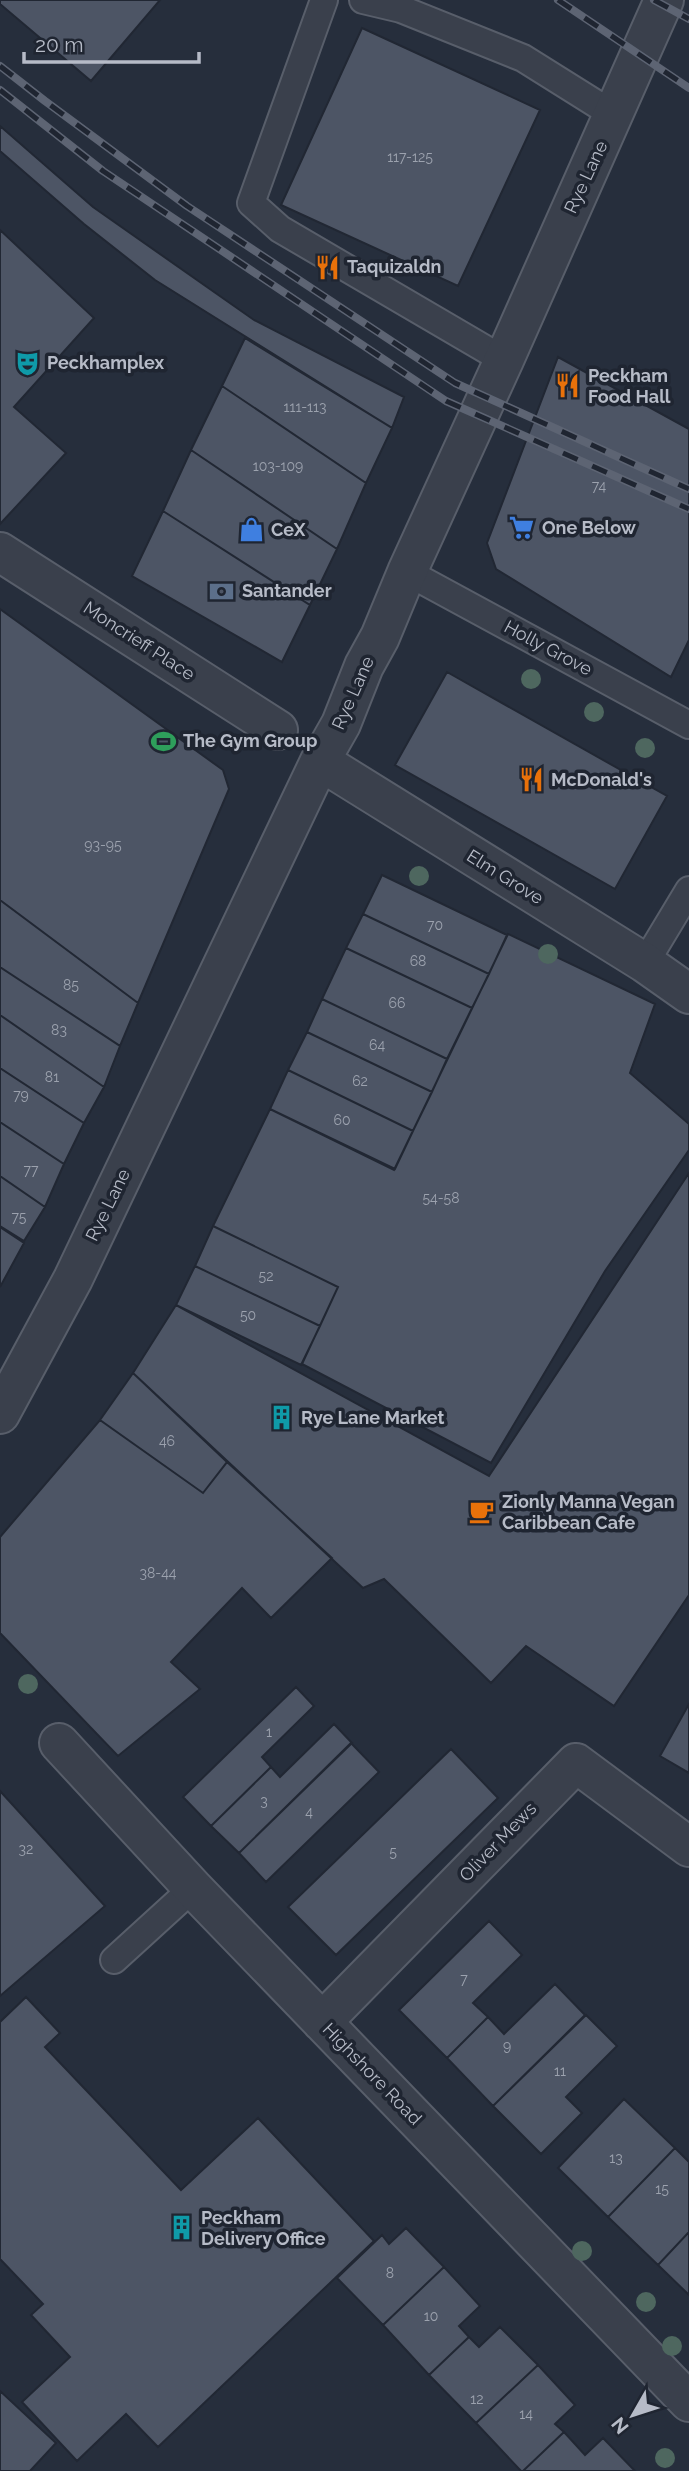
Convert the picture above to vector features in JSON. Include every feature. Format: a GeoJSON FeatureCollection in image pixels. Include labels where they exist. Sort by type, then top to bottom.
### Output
{"type":"FeatureCollection","features":[{"type":"Feature","properties":{"kind":"street","name":"Rye Lane"},"geometry":{"type":"LineString","coordinates":[[0,1414],[73,1279],[320,761],[341,724],[664,0]]}},
{"type":"Feature","properties":{"kind":"street","name":"Moncrieff Place"},"geometry":{"type":"LineString","coordinates":[[0,552],[278,730]]}},
{"type":"Feature","properties":{"kind":"street","name":"Elm Grove"},"geometry":{"type":"LineString","coordinates":[[320,761],[645,963],[689,994]]}},
{"type":"Feature","properties":{"kind":"street","name":"Highshore Road"},"geometry":{"type":"LineString","coordinates":[[60,1744],[321,2022],[689,2402]]}},
{"type":"Feature","properties":{"kind":"street","name":"Oliver Mews"},"geometry":{"type":"LineString","coordinates":[[321,2022],[576,1763],[689,1847]]}},
{"type":"Feature","properties":{"kind":"lane"},"geometry":{"type":"LineString","coordinates":[[324,0],[251,203],[280,229],[505,360]]}},
{"type":"Feature","properties":{"kind":"lane"},"geometry":{"type":"LineString","coordinates":[[363,0],[401,9],[523,58],[614,116]]}},
{"type":"Feature","properties":{"kind":"lane","name":"Holly Grove"},"geometry":{"type":"LineString","coordinates":[[407,572],[689,725]]}},
{"type":"Feature","properties":{"kind":"lane"},"geometry":{"type":"LineString","coordinates":[[645,963],[689,890]]}},
{"type":"Feature","properties":{"kind":"lane"},"geometry":{"type":"LineString","coordinates":[[114,1959],[193,1888]]}},
{"type":"Feature","properties":{"kind":"building"},"geometry":{"type":"Polygon","coordinates":[[[0,0],[160,0],[91,81],[0,4],[0,0]]]}},
{"type":"Feature","properties":{"kind":"building"},"geometry":{"type":"Polygon","coordinates":[[[362,28],[540,110],[458,286],[281,205],[362,28]]]}},
{"type":"Feature","properties":{"kind":"building"},"geometry":{"type":"Polygon","coordinates":[[[0,126],[93,207],[254,320],[404,397],[392,428],[155,280],[84,224],[0,151],[0,126]]]}},
{"type":"Feature","properties":{"kind":"building","name":"Peckhamplex"},"geometry":{"type":"Polygon","coordinates":[[[0,230],[94,318],[14,407],[66,453],[0,524],[0,230]]]}},
{"type":"Feature","properties":{"kind":"building"},"geometry":{"type":"Polygon","coordinates":[[[245,338],[392,428],[366,483],[222,386],[245,338]]]}},
{"type":"Feature","properties":{"kind":"building"},"geometry":{"type":"Polygon","coordinates":[[[558,357],[689,429],[689,640],[671,677],[496,569],[487,543],[558,357]]]}},
{"type":"Feature","properties":{"kind":"building"},"geometry":{"type":"Polygon","coordinates":[[[222,386],[366,483],[337,549],[191,450],[222,386]]]}},
{"type":"Feature","properties":{"kind":"building","name":"CeX"},"geometry":{"type":"Polygon","coordinates":[[[191,450],[337,549],[310,605],[163,511],[191,450]]]}},
{"type":"Feature","properties":{"kind":"building","name":"Santander"},"geometry":{"type":"Polygon","coordinates":[[[163,511],[310,605],[282,662],[132,576],[163,511]]]}},
{"type":"Feature","properties":{"kind":"building"},"geometry":{"type":"Polygon","coordinates":[[[0,609],[223,770],[229,789],[138,1003],[0,900],[0,609]]]}},
{"type":"Feature","properties":{"kind":"building","name":"McDonald's"},"geometry":{"type":"Polygon","coordinates":[[[447,672],[667,796],[615,889],[395,765],[447,672]]]}},
{"type":"Feature","properties":{"kind":"building"},"geometry":{"type":"Polygon","coordinates":[[[382,875],[507,935],[489,974],[363,914],[382,875]]]}},
{"type":"Feature","properties":{"kind":"building"},"geometry":{"type":"Polygon","coordinates":[[[0,900],[138,1003],[120,1046],[0,967],[0,900]]]}},
{"type":"Feature","properties":{"kind":"building"},"geometry":{"type":"Polygon","coordinates":[[[363,914],[489,974],[472,1008],[346,948],[363,914]]]}},
{"type":"Feature","properties":{"kind":"building"},"geometry":{"type":"Polygon","coordinates":[[[508,934],[655,1004],[630,1073],[689,1124],[689,1150],[605,1271],[491,1463],[302,1364],[338,1287],[213,1226],[270,1109],[394,1170],[508,934]]]}},
{"type":"Feature","properties":{"kind":"building"},"geometry":{"type":"Polygon","coordinates":[[[346,948],[472,1008],[447,1059],[322,999],[346,948]]]}},
{"type":"Feature","properties":{"kind":"building"},"geometry":{"type":"Polygon","coordinates":[[[0,967],[120,1046],[104,1087],[0,1015],[0,967]]]}},
{"type":"Feature","properties":{"kind":"building"},"geometry":{"type":"Polygon","coordinates":[[[322,999],[447,1059],[432,1092],[307,1032],[322,999]]]}},
{"type":"Feature","properties":{"kind":"building"},"geometry":{"type":"Polygon","coordinates":[[[0,1015],[104,1087],[84,1123],[0,1068],[0,1015]]]}},
{"type":"Feature","properties":{"kind":"building"},"geometry":{"type":"Polygon","coordinates":[[[307,1032],[432,1092],[413,1131],[288,1070],[307,1032]]]}},
{"type":"Feature","properties":{"kind":"building"},"geometry":{"type":"Polygon","coordinates":[[[0,1068],[84,1123],[64,1164],[0,1122],[0,1068]]]}},
{"type":"Feature","properties":{"kind":"building"},"geometry":{"type":"Polygon","coordinates":[[[288,1070],[413,1131],[395,1169],[270,1109],[288,1070]]]}},
{"type":"Feature","properties":{"kind":"building"},"geometry":{"type":"Polygon","coordinates":[[[0,1122],[64,1164],[45,1207],[0,1176],[0,1122]]]}},
{"type":"Feature","properties":{"kind":"building","name":"Rye Lane Market"},"geometry":{"type":"Polygon","coordinates":[[[689,1173],[689,1595],[614,1706],[526,1646],[491,1683],[384,1579],[363,1588],[133,1373],[176,1305],[489,1476],[689,1173]]]}},
{"type":"Feature","properties":{"kind":"building"},"geometry":{"type":"Polygon","coordinates":[[[0,1176],[45,1207],[24,1241],[0,1226],[0,1176]]]}},
{"type":"Feature","properties":{"kind":"building"},"geometry":{"type":"Polygon","coordinates":[[[213,1226],[338,1287],[320,1326],[195,1266],[213,1226]]]}},
{"type":"Feature","properties":{"kind":"building"},"geometry":{"type":"Polygon","coordinates":[[[0,1227],[24,1243],[0,1287],[0,1227]]]}},
{"type":"Feature","properties":{"kind":"building"},"geometry":{"type":"Polygon","coordinates":[[[195,1266],[320,1326],[301,1365],[176,1305],[195,1266]]]}},
{"type":"Feature","properties":{"kind":"building"},"geometry":{"type":"Polygon","coordinates":[[[133,1373],[227,1462],[203,1493],[100,1420],[133,1373]]]}},
{"type":"Feature","properties":{"kind":"building"},"geometry":{"type":"Polygon","coordinates":[[[100,1420],[203,1493],[227,1462],[332,1558],[271,1618],[242,1588],[171,1662],[200,1689],[118,1756],[0,1633],[0,1537],[100,1420]]]}},
{"type":"Feature","properties":{"kind":"building"},"geometry":{"type":"Polygon","coordinates":[[[296,1687],[314,1706],[262,1757],[271,1767],[211,1826],[183,1797],[296,1687]]]}},
{"type":"Feature","properties":{"kind":"building"},"geometry":{"type":"Polygon","coordinates":[[[689,1704],[689,1773],[660,1756],[689,1704]]]}},
{"type":"Feature","properties":{"kind":"building"},"geometry":{"type":"Polygon","coordinates":[[[334,1724],[352,1743],[239,1853],[211,1826],[271,1767],[280,1777],[334,1724]]]}},
{"type":"Feature","properties":{"kind":"building"},"geometry":{"type":"Polygon","coordinates":[[[351,1743],[379,1772],[266,1882],[239,1853],[351,1743]]]}},
{"type":"Feature","properties":{"kind":"building"},"geometry":{"type":"Polygon","coordinates":[[[451,1749],[498,1798],[336,1955],[288,1907],[451,1749]]]}},
{"type":"Feature","properties":{"kind":"building"},"geometry":{"type":"Polygon","coordinates":[[[0,1791],[105,1906],[0,1996],[0,1791]]]}},
{"type":"Feature","properties":{"kind":"building"},"geometry":{"type":"Polygon","coordinates":[[[489,1921],[522,1955],[473,2003],[488,2017],[447,2058],[399,2010],[489,1921]]]}},
{"type":"Feature","properties":{"kind":"building"},"geometry":{"type":"Polygon","coordinates":[[[555,1984],[585,2015],[493,2106],[447,2058],[488,2017],[504,2034],[555,1984]]]}},
{"type":"Feature","properties":{"kind":"building","name":"Peckham Delivery Office"},"geometry":{"type":"Polygon","coordinates":[[[26,1997],[60,2033],[45,2047],[181,2190],[258,2118],[374,2241],[158,2447],[126,2414],[77,2461],[22,2402],[70,2357],[31,2315],[43,2304],[0,2259],[0,2022],[26,1997]]]}},
{"type":"Feature","properties":{"kind":"building"},"geometry":{"type":"Polygon","coordinates":[[[586,2015],[617,2046],[566,2097],[582,2113],[541,2154],[493,2106],[586,2015]]]}},
{"type":"Feature","properties":{"kind":"building"},"geometry":{"type":"Polygon","coordinates":[[[624,2099],[675,2148],[608,2217],[558,2168],[624,2099]]]}},
{"type":"Feature","properties":{"kind":"building"},"geometry":{"type":"Polygon","coordinates":[[[675,2148],[689,2162],[689,2232],[658,2265],[608,2217],[675,2148]]]}},
{"type":"Feature","properties":{"kind":"building"},"geometry":{"type":"Polygon","coordinates":[[[406,2228],[444,2267],[383,2325],[337,2278],[382,2235],[389,2244],[406,2228]]]}},
{"type":"Feature","properties":{"kind":"building"},"geometry":{"type":"Polygon","coordinates":[[[689,2232],[689,2295],[658,2265],[689,2232]]]}},
{"type":"Feature","properties":{"kind":"building"},"geometry":{"type":"Polygon","coordinates":[[[444,2267],[480,2306],[459,2326],[469,2337],[429,2375],[383,2325],[444,2267]]]}},
{"type":"Feature","properties":{"kind":"building"},"geometry":{"type":"Polygon","coordinates":[[[500,2327],[538,2365],[476,2423],[429,2375],[469,2337],[479,2347],[500,2327]]]}},
{"type":"Feature","properties":{"kind":"building"},"geometry":{"type":"Polygon","coordinates":[[[538,2365],[575,2405],[555,2424],[564,2432],[521,2471],[476,2423],[538,2365]]]}},
{"type":"Feature","properties":{"kind":"building"},"geometry":{"type":"Polygon","coordinates":[[[0,2391],[56,2443],[30,2471],[0,2471],[0,2391]]]}},
{"type":"Feature","properties":{"kind":"building"},"geometry":{"type":"Polygon","coordinates":[[[564,2432],[585,2455],[603,2438],[635,2471],[523,2471],[564,2432]]]}},
{"type":"Feature","properties":{"kind":"railway"},"geometry":{"type":"LineString","coordinates":[[558,0],[689,88]]}},
{"type":"Feature","properties":{"kind":"railway"},"geometry":{"type":"LineString","coordinates":[[654,0],[689,19]]}},
{"type":"Feature","properties":{"kind":"railway"},"geometry":{"type":"LineString","coordinates":[[0,66],[187,206],[455,383],[689,489]]}},
{"type":"Feature","properties":{"kind":"railway"},"geometry":{"type":"LineString","coordinates":[[0,90],[103,171],[446,401],[689,509]]}},
{"type":"Feature","properties":{"kind":"place","name":"Taquizaldn"},"geometry":{"type":"Point","coordinates":[327,267]}},
{"type":"Feature","properties":{"kind":"place","name":"Peckhamplex"},"geometry":{"type":"Point","coordinates":[27,363]}},
{"type":"Feature","properties":{"kind":"place","name":"Peckham Food Hall"},"geometry":{"type":"Point","coordinates":[568,386]}},
{"type":"Feature","properties":{"kind":"place","name":"One Below"},"geometry":{"type":"Point","coordinates":[522,528]}},
{"type":"Feature","properties":{"kind":"place","name":"CeX"},"geometry":{"type":"Point","coordinates":[251,530]}},
{"type":"Feature","properties":{"kind":"place","name":"Santander"},"geometry":{"type":"Point","coordinates":[222,591]}},
{"type":"Feature","properties":{"kind":"place","name":"The Gym Group"},"geometry":{"type":"Point","coordinates":[163,741]}},
{"type":"Feature","properties":{"kind":"place","name":"McDonald's"},"geometry":{"type":"Point","coordinates":[531,780]}},
{"type":"Feature","properties":{"kind":"place","name":"Rye Lane Market"},"geometry":{"type":"Point","coordinates":[281,1418]}},
{"type":"Feature","properties":{"kind":"place","name":"Zionly Manna Vegan Caribbean Cafe"},"geometry":{"type":"Point","coordinates":[482,1512]}},
{"type":"Feature","properties":{"kind":"place","name":"Peckham Delivery Office"},"geometry":{"type":"Point","coordinates":[181,2228]}}]}
